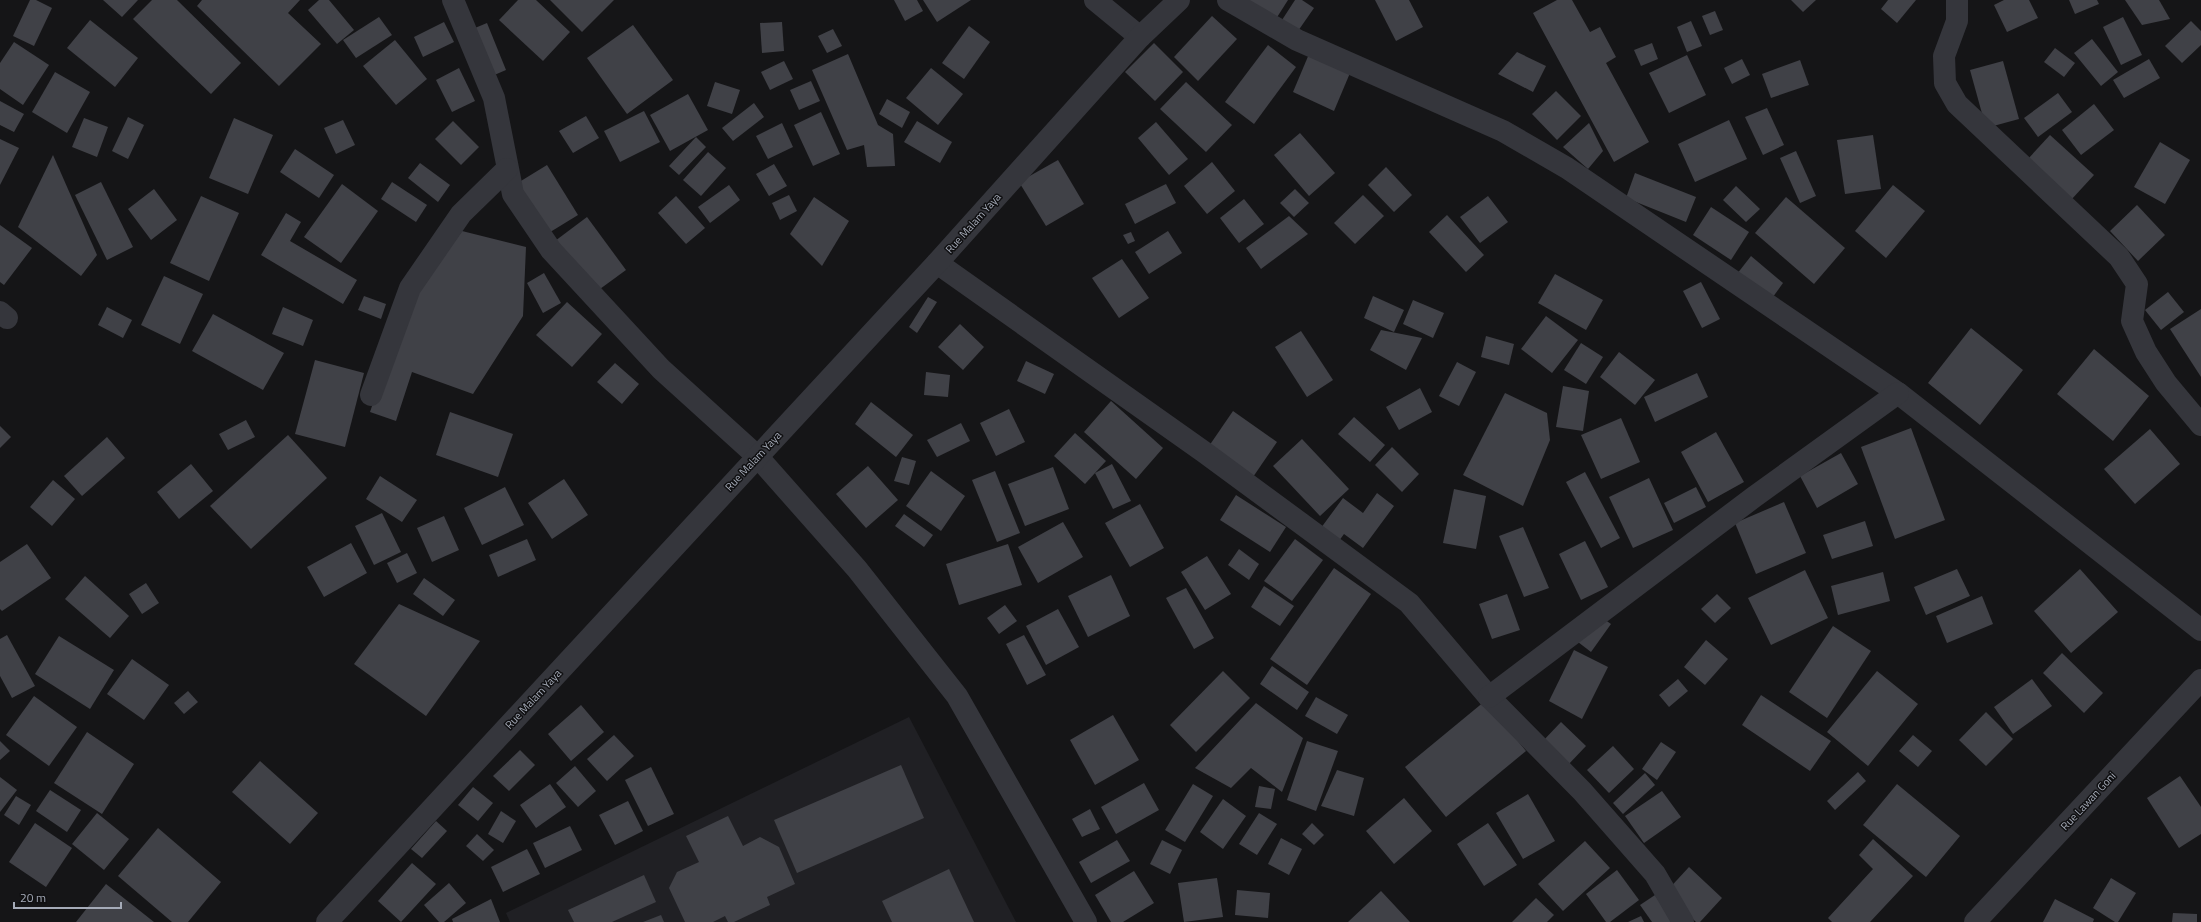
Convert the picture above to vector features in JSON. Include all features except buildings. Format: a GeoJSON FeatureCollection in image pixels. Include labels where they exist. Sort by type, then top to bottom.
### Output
{"type":"FeatureCollection","features":[{"type":"Feature","properties":{"kind":"street"},"geometry":{"type":"LineString","coordinates":[[454,0],[494,98],[502,129],[507,169],[513,194],[551,250],[661,369],[758,456],[857,569],[957,696],[1086,922]]}},
{"type":"Feature","properties":{"kind":"street"},"geometry":{"type":"LineString","coordinates":[[1095,0],[1140,37]]}},
{"type":"Feature","properties":{"kind":"street","name":"Rue Malam Yaya"},"geometry":{"type":"LineString","coordinates":[[327,922],[937,263],[1140,37],[1179,0]]}},
{"type":"Feature","properties":{"kind":"street"},"geometry":{"type":"LineString","coordinates":[[1228,0],[1297,40],[1504,131],[1567,168],[1898,393],[2201,630]]}},
{"type":"Feature","properties":{"kind":"street"},"geometry":{"type":"LineString","coordinates":[[1956,0],[1957,21],[1944,56],[1945,83],[1957,104],[2119,257],[2137,284],[2132,320],[2146,352],[2166,383],[2201,425]]}},
{"type":"Feature","properties":{"kind":"street"},"geometry":{"type":"LineString","coordinates":[[371,395],[410,288],[461,214],[507,169]]}},
{"type":"Feature","properties":{"kind":"street"},"geometry":{"type":"LineString","coordinates":[[937,263],[1204,452],[1409,603],[1489,697],[1582,791],[1655,874],[1683,922]]}},
{"type":"Feature","properties":{"kind":"street"},"geometry":{"type":"LineString","coordinates":[[1489,697],[1754,497],[1898,393]]}},
{"type":"Feature","properties":{"kind":"street","name":"Rue Lawan Goni"},"geometry":{"type":"LineString","coordinates":[[1975,922],[2201,680]]}},
{"type":"Feature","properties":{"kind":"shaded area"},"geometry":{"type":"Polygon","coordinates":[[[909,717],[1016,922],[510,922],[506,913],[909,717]]]}}]}
